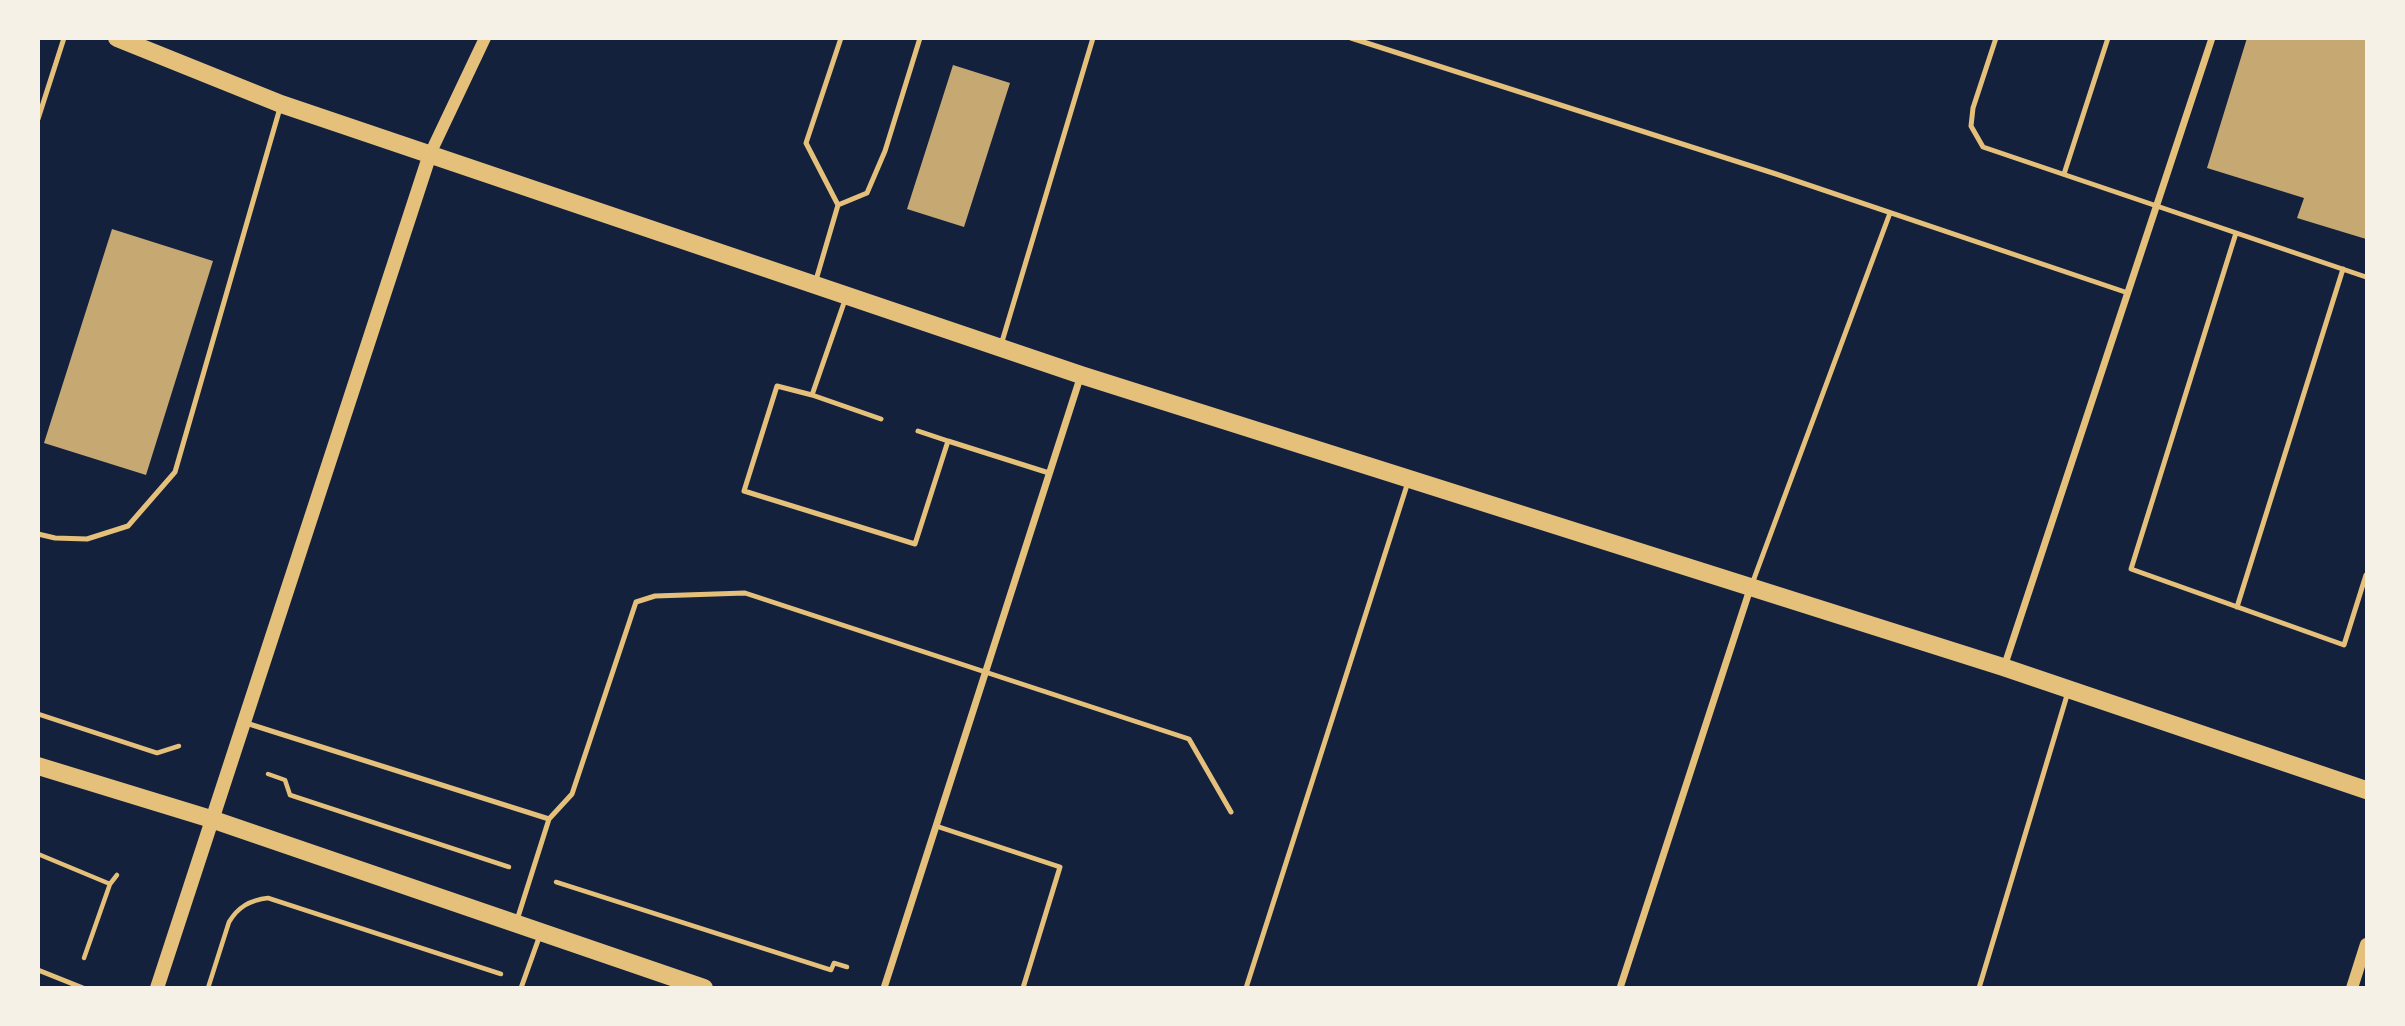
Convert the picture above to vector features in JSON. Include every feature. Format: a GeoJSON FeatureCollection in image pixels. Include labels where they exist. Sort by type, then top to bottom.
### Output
{"type":"FeatureCollection","features":[{"type":"Feature","properties":{"kind":"main road"},"geometry":{"type":"LineString","coordinates":[[117,38],[137,42],[281,104],[1000,348],[2003,667],[2367,790]]}},
{"type":"Feature","properties":{"kind":"main road"},"geometry":{"type":"LineString","coordinates":[[157,988],[430,155]]}},
{"type":"Feature","properties":{"kind":"main road"},"geometry":{"type":"LineString","coordinates":[[38,766],[211,819],[704,988]]}},
{"type":"Feature","properties":{"kind":"street"},"geometry":{"type":"LineString","coordinates":[[430,155],[485,38]]}},
{"type":"Feature","properties":{"kind":"street"},"geometry":{"type":"LineString","coordinates":[[2003,667],[2212,38]]}},
{"type":"Feature","properties":{"kind":"street"},"geometry":{"type":"LineString","coordinates":[[884,988],[1081,375]]}},
{"type":"Feature","properties":{"kind":"street"},"geometry":{"type":"LineString","coordinates":[[1620,988],[1750,588]]}},
{"type":"Feature","properties":{"kind":"street"},"geometry":{"type":"LineString","coordinates":[[2352,988],[2367,944]]}},
{"type":"Feature","properties":{"kind":"lane"},"geometry":{"type":"LineString","coordinates":[[38,119],[64,38]]}},
{"type":"Feature","properties":{"kind":"lane"},"geometry":{"type":"LineString","coordinates":[[815,285],[838,205],[806,143],[841,38]]}},
{"type":"Feature","properties":{"kind":"lane"},"geometry":{"type":"LineString","coordinates":[[838,205],[867,193],[885,151],[920,38]]}},
{"type":"Feature","properties":{"kind":"lane"},"geometry":{"type":"LineString","coordinates":[[1000,348],[1093,38]]}},
{"type":"Feature","properties":{"kind":"lane"},"geometry":{"type":"LineString","coordinates":[[1350,38],[1776,174],[2128,293]]}},
{"type":"Feature","properties":{"kind":"lane"},"geometry":{"type":"LineString","coordinates":[[1996,38],[1973,108],[1971,126],[1983,147],[2367,276]]}},
{"type":"Feature","properties":{"kind":"lane"},"geometry":{"type":"LineString","coordinates":[[2064,174],[2108,38]]}},
{"type":"Feature","properties":{"kind":"lane"},"geometry":{"type":"LineString","coordinates":[[38,534],[55,538],[88,539],[128,526],[175,472],[281,104]]}},
{"type":"Feature","properties":{"kind":"lane"},"geometry":{"type":"LineString","coordinates":[[1750,588],[1889,213]]}},
{"type":"Feature","properties":{"kind":"lane"},"geometry":{"type":"LineString","coordinates":[[2236,233],[2131,569],[2344,645],[2367,575]]}},
{"type":"Feature","properties":{"kind":"lane"},"geometry":{"type":"LineString","coordinates":[[2237,607],[2343,269]]}},
{"type":"Feature","properties":{"kind":"lane"},"geometry":{"type":"LineString","coordinates":[[812,395],[846,296]]}},
{"type":"Feature","properties":{"kind":"lane"},"geometry":{"type":"LineString","coordinates":[[881,419],[777,386],[744,491],[915,544],[948,441]]}},
{"type":"Feature","properties":{"kind":"lane"},"geometry":{"type":"LineString","coordinates":[[918,431],[1049,473]]}},
{"type":"Feature","properties":{"kind":"lane"},"geometry":{"type":"LineString","coordinates":[[1246,988],[1409,480]]}},
{"type":"Feature","properties":{"kind":"lane"},"geometry":{"type":"LineString","coordinates":[[516,923],[550,819],[572,794],[636,603],[655,596],[744,593],[1189,739],[1231,812]]}},
{"type":"Feature","properties":{"kind":"lane"},"geometry":{"type":"LineString","coordinates":[[1979,988],[2069,689]]}},
{"type":"Feature","properties":{"kind":"lane"},"geometry":{"type":"LineString","coordinates":[[243,722],[550,819]]}},
{"type":"Feature","properties":{"kind":"lane"},"geometry":{"type":"LineString","coordinates":[[936,827],[1060,867],[1023,988]]}},
{"type":"Feature","properties":{"kind":"lane"},"geometry":{"type":"LineString","coordinates":[[523,985],[541,932]]}},
{"type":"Feature","properties":{"kind":"lane"},"geometry":{"type":"LineString","coordinates":[[38,970],[83,988]]}},
{"type":"Feature","properties":{"kind":"path"},"geometry":{"type":"LineString","coordinates":[[38,714],[157,753],[179,746]]}},
{"type":"Feature","properties":{"kind":"path"},"geometry":{"type":"LineString","coordinates":[[268,774],[285,780],[290,795],[513,868]]}},
{"type":"Feature","properties":{"kind":"path"},"geometry":{"type":"LineString","coordinates":[[38,854],[110,884]]}},
{"type":"Feature","properties":{"kind":"path"},"geometry":{"type":"LineString","coordinates":[[84,958],[110,884],[117,875]]}},
{"type":"Feature","properties":{"kind":"path"},"geometry":{"type":"LineString","coordinates":[[556,882],[831,970],[834,963],[847,967]]}},
{"type":"Feature","properties":{"kind":"path"},"geometry":{"type":"LineString","coordinates":[[208,988],[234,913],[248,903],[268,898],[523,985]]}},
{"type":"Feature","properties":{"kind":"building"},"geometry":{"type":"Polygon","coordinates":[[[2247,38],[2366,38],[2366,239],[2297,218],[2304,198],[2207,168],[2247,38]]]}},
{"type":"Feature","properties":{"kind":"building"},"geometry":{"type":"Polygon","coordinates":[[[953,65],[1010,83],[964,227],[907,209],[953,65]]]}},
{"type":"Feature","properties":{"kind":"building"},"geometry":{"type":"Polygon","coordinates":[[[112,229],[213,261],[146,475],[44,443],[112,229]]]}}]}
